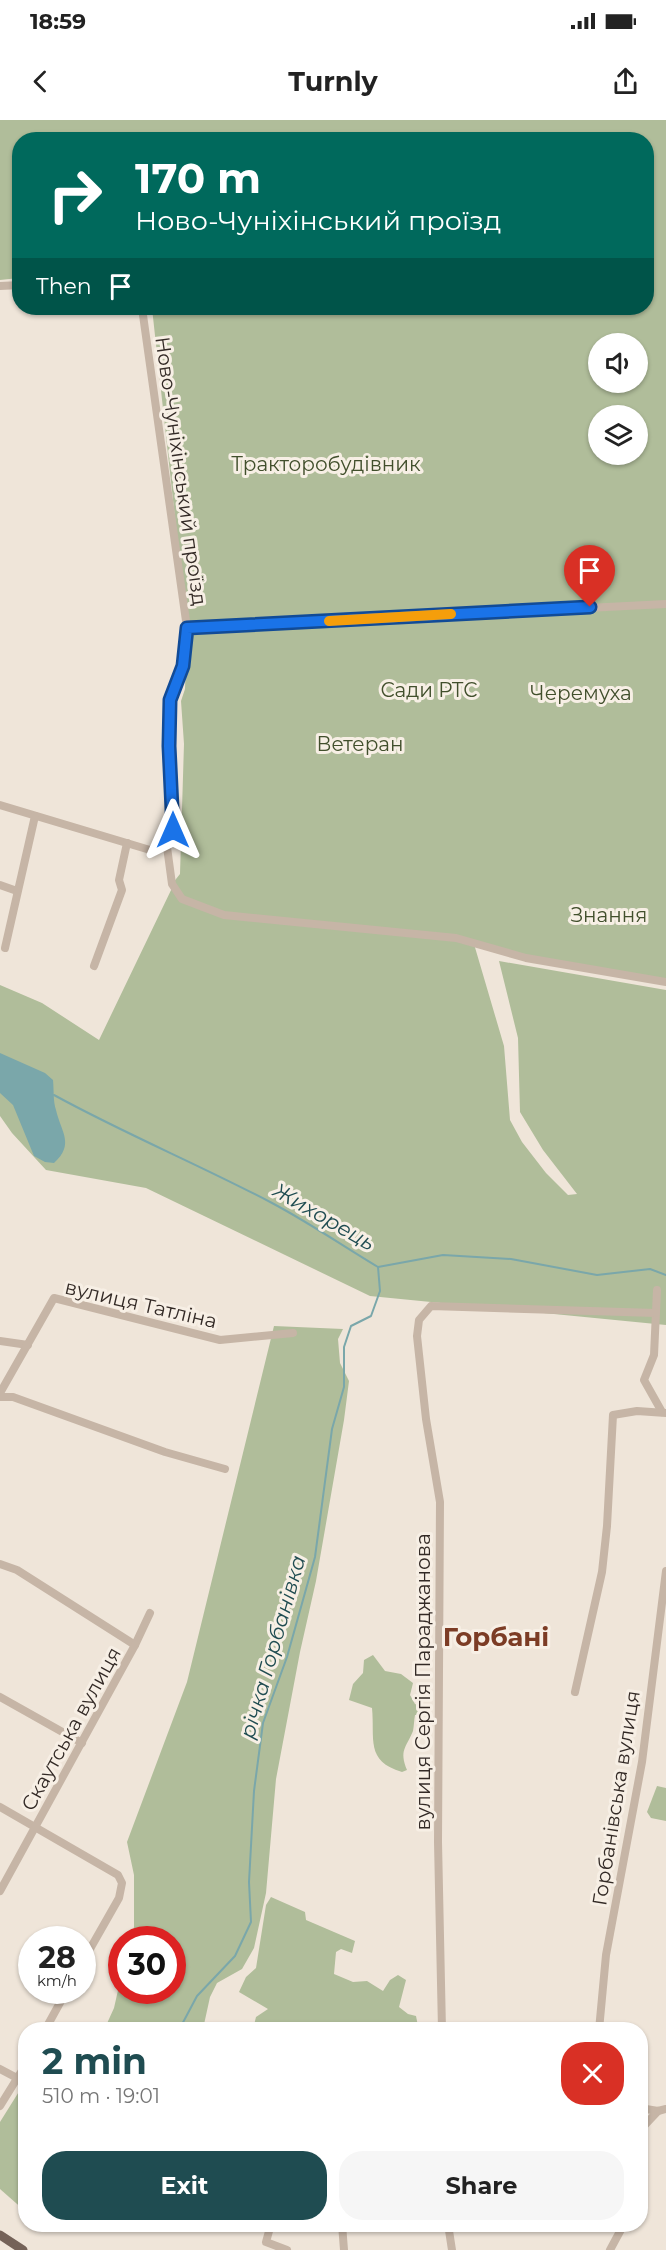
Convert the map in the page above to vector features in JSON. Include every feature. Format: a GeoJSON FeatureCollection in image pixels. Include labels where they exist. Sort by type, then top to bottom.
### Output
{"type":"FeatureCollection","features":[{"type":"Feature","properties":{"kind":"main road"},"geometry":{"type":"LineString","coordinates":[[0,2235],[23,2250]]}},
{"type":"Feature","properties":{"kind":"street","name":"Ново-Чуніхінський проїзд"},"geometry":{"type":"LineString","coordinates":[[143,315],[187,628],[666,604]]}},
{"type":"Feature","properties":{"kind":"street"},"geometry":{"type":"LineString","coordinates":[[187,628],[183,666],[170,700],[169,746],[173,830],[167,847],[172,884],[182,899],[200,908],[224,915],[456,938],[526,958],[666,982]]}},
{"type":"Feature","properties":{"kind":"street"},"geometry":{"type":"LineString","coordinates":[[0,805],[150,850],[167,847]]}},
{"type":"Feature","properties":{"kind":"street"},"geometry":{"type":"LineString","coordinates":[[5,948],[35,816]]}},
{"type":"Feature","properties":{"kind":"street"},"geometry":{"type":"LineString","coordinates":[[94,966],[122,890],[119,880],[127,843]]}},
{"type":"Feature","properties":{"kind":"street"},"geometry":{"type":"LineString","coordinates":[[0,885],[17,891]]}},
{"type":"Feature","properties":{"kind":"street"},"geometry":{"type":"LineString","coordinates":[[657,1290],[654,1355],[644,1380],[664,1413]]}},
{"type":"Feature","properties":{"kind":"street","name":"вулиця Татліна"},"geometry":{"type":"LineString","coordinates":[[0,1395],[54,1298],[220,1340],[293,1333]]}},
{"type":"Feature","properties":{"kind":"street","name":"вулиця Сергія Параджанова"},"geometry":{"type":"LineString","coordinates":[[442,2022],[438,1842],[440,1502],[426,1419],[417,1336],[419,1320],[431,1306],[656,1313]]}},
{"type":"Feature","properties":{"kind":"street"},"geometry":{"type":"LineString","coordinates":[[0,1341],[27,1345]]}},
{"type":"Feature","properties":{"kind":"street"},"geometry":{"type":"LineString","coordinates":[[0,1395],[13,1397],[165,1452],[225,1469]]}},
{"type":"Feature","properties":{"kind":"street"},"geometry":{"type":"LineString","coordinates":[[575,1692],[602,1572],[613,1415],[637,1411],[664,1413]]}},
{"type":"Feature","properties":{"kind":"street"},"geometry":{"type":"LineString","coordinates":[[0,1564],[17,1570],[135,1645]]}},
{"type":"Feature","properties":{"kind":"street","name":"Горбанівська вулиця"},"geometry":{"type":"LineString","coordinates":[[600,2022],[606,1955],[642,1762],[666,1571]]}},
{"type":"Feature","properties":{"kind":"street","name":"Скаутська вулиця"},"geometry":{"type":"LineString","coordinates":[[0,1891],[135,1645],[150,1613]]}},
{"type":"Feature","properties":{"kind":"street"},"geometry":{"type":"LineString","coordinates":[[0,1697],[81,1743]]}},
{"type":"Feature","properties":{"kind":"street"},"geometry":{"type":"LineString","coordinates":[[0,1807],[118,1875],[122,1883],[119,1898],[96,1938]]}},
{"type":"Feature","properties":{"kind":"street"},"geometry":{"type":"LineString","coordinates":[[49,2022],[59,2004]]}},
{"type":"Feature","properties":{"kind":"street"},"geometry":{"type":"LineString","coordinates":[[0,2069],[18,2078],[0,2106]]}},
{"type":"Feature","properties":{"kind":"street"},"geometry":{"type":"LineString","coordinates":[[648,2123],[662,2110]]}},
{"type":"Feature","properties":{"kind":"street"},"geometry":{"type":"LineString","coordinates":[[269,2232],[266,2242],[287,2250]]}},
{"type":"Feature","properties":{"kind":"street"},"geometry":{"type":"LineString","coordinates":[[343,2232],[344,2250]]}},
{"type":"Feature","properties":{"kind":"street"},"geometry":{"type":"LineString","coordinates":[[449,2232],[452,2250]]}},
{"type":"Feature","properties":{"kind":"street"},"geometry":{"type":"LineString","coordinates":[[610,2250],[620,2232]]}},
{"type":"Feature","properties":{"kind":"green space","name":"Сади РТС"},"geometry":{"type":"Polygon","coordinates":[[[0,120],[666,120],[666,980],[548,961],[474,944],[504,1046],[510,1120],[522,1142],[546,1173],[568,1195],[577,1194],[543,1150],[520,1112],[518,1038],[499,961],[666,990],[666,1325],[370,1296],[146,1188],[46,1170],[12,1133],[0,1116],[0,985],[42,1003],[99,1040],[172,884],[180,874],[184,744],[181,701],[185,689],[187,628],[153,315],[654,315],[654,132],[12,132],[12,279],[0,280],[0,120]]]}},
{"type":"Feature","properties":{"kind":"green space"},"geometry":{"type":"Polygon","coordinates":[[[274,1326],[343,1329],[338,1339],[340,1363],[349,1381],[344,1420],[316,1581],[276,1779],[266,1893],[254,1948],[242,1969],[217,1983],[210,1997],[205,2022],[108,2022],[115,2004],[186,2004],[186,1926],[134,1926],[134,1875],[127,1842],[187,1682],[274,1326]]]}},
{"type":"Feature","properties":{"kind":"green space"},"geometry":{"type":"Polygon","coordinates":[[[373,1655],[385,1671],[401,1674],[413,1683],[410,1695],[415,1704],[430,1710],[427,1715],[415,1715],[413,1731],[404,1753],[407,1770],[402,1772],[382,1762],[377,1755],[373,1739],[372,1708],[349,1700],[353,1684],[363,1673],[364,1660],[373,1655]]]}},
{"type":"Feature","properties":{"kind":"green space"},"geometry":{"type":"Polygon","coordinates":[[[657,1786],[666,1788],[666,1821],[651,1818],[647,1812],[657,1786]]]}},
{"type":"Feature","properties":{"kind":"green space"},"geometry":{"type":"Polygon","coordinates":[[[271,1897],[305,1912],[306,1920],[355,1941],[352,1953],[341,1949],[336,1952],[334,1974],[353,1982],[367,1981],[383,1991],[390,1980],[398,1975],[406,1980],[399,2007],[408,2014],[416,2016],[417,2022],[255,2022],[256,2017],[268,2009],[239,1992],[246,1977],[256,1968],[266,1905],[271,1897]]]}},
{"type":"Feature","properties":{"kind":"green space"},"geometry":{"type":"Polygon","coordinates":[[[18,2093],[18,2205],[0,2189],[0,2122],[18,2093]]]}},
{"type":"Feature","properties":{"kind":"water"},"geometry":{"type":"Polygon","coordinates":[[[0,1053],[45,1073],[53,1080],[55,1107],[65,1138],[64,1150],[54,1163],[45,1162],[34,1156],[13,1105],[0,1093],[0,1053]]]}},
{"type":"Feature","properties":{"kind":"waterway","name":"Жихорець"},"geometry":{"type":"LineString","coordinates":[[54,1095],[272,1203],[378,1267],[443,1255],[511,1259],[597,1275],[650,1269],[666,1275]]}},
{"type":"Feature","properties":{"kind":"waterway","name":"річка Горбанівка"},"geometry":{"type":"LineString","coordinates":[[183,2022],[197,1996],[235,1956],[251,1922],[249,1882],[254,1791],[263,1723],[287,1657],[315,1557],[332,1429],[344,1387],[344,1347],[351,1326],[371,1316],[380,1291],[378,1267]]}},
{"type":"Feature","properties":{"kind":"slow traffic"},"geometry":{"type":"LineString","coordinates":[[329,621],[451,614]]}},
{"type":"Feature","properties":{"kind":"district","name":"Горбані"},"geometry":{"type":"Point","coordinates":[496,1637]}},
{"type":"Feature","properties":{"kind":"route"},"geometry":{"type":"LineString","coordinates":[[173,830],[174,807],[169,746],[170,700],[173,687],[183,666],[187,628],[590,607]]}},
{"type":"Feature","properties":{"kind":"park label","name":"Тракторобудівник"},"geometry":{"type":"Point","coordinates":[326,464]}},
{"type":"Feature","properties":{"kind":"park label","name":"Черемуха"},"geometry":{"type":"Point","coordinates":[581,693]}},
{"type":"Feature","properties":{"kind":"park label","name":"Ветеран"},"geometry":{"type":"Point","coordinates":[360,744]}},
{"type":"Feature","properties":{"kind":"park label","name":"Знання"},"geometry":{"type":"Point","coordinates":[609,915]}}]}
